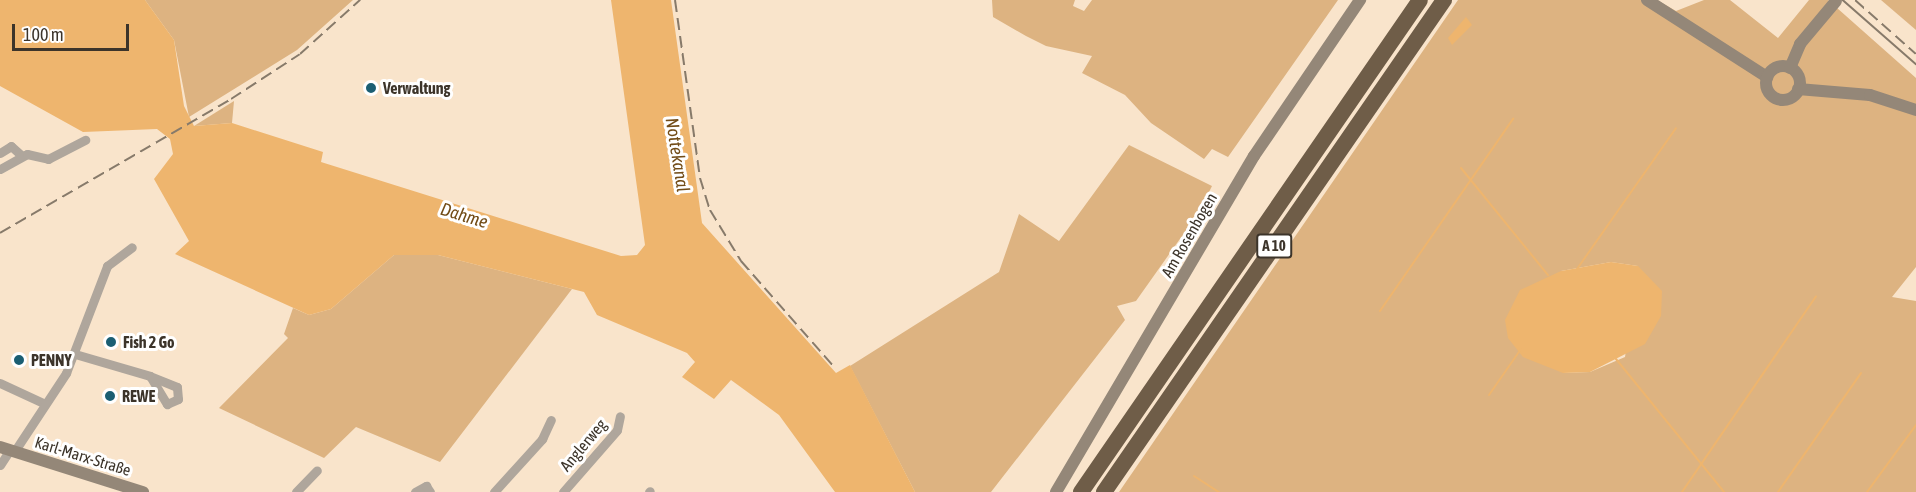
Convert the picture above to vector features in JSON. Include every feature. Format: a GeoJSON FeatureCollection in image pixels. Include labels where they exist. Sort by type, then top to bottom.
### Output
{"type":"FeatureCollection","features":[{"type":"Feature","properties":{"kind":"highway","name":"A 10"},"geometry":{"type":"LineString","coordinates":[[1081,492],[1420,0]]}},
{"type":"Feature","properties":{"kind":"highway","name":"A 10"},"geometry":{"type":"LineString","coordinates":[[1104,492],[1444,0]]}},
{"type":"Feature","properties":{"kind":"main road","name":"Am Rosenbogen"},"geometry":{"type":"LineString","coordinates":[[1056,492],[1254,156],[1360,0]]}},
{"type":"Feature","properties":{"kind":"main road"},"geometry":{"type":"LineString","coordinates":[[1647,0],[1767,77],[1774,98],[1788,99],[1798,89],[1799,79],[1790,68]]}},
{"type":"Feature","properties":{"kind":"main road"},"geometry":{"type":"LineString","coordinates":[[1790,68],[1800,44],[1836,1]]}},
{"type":"Feature","properties":{"kind":"main road"},"geometry":{"type":"LineString","coordinates":[[1767,77],[1774,69],[1790,68]]}},
{"type":"Feature","properties":{"kind":"main road"},"geometry":{"type":"LineString","coordinates":[[1798,89],[1870,95],[1916,110]]}},
{"type":"Feature","properties":{"kind":"main road","name":"Karl-Marx-Straße"},"geometry":{"type":"LineString","coordinates":[[8,450],[143,492]]}},
{"type":"Feature","properties":{"kind":"street"},"geometry":{"type":"LineString","coordinates":[[1,166],[22,156],[48,159],[85,140]]}},
{"type":"Feature","properties":{"kind":"street"},"geometry":{"type":"LineString","coordinates":[[0,153],[11,146],[22,156]]}},
{"type":"Feature","properties":{"kind":"street","name":"Karl-Marx-Straße"},"geometry":{"type":"LineString","coordinates":[[8,450],[44,403],[75,354],[107,266],[132,247]]}},
{"type":"Feature","properties":{"kind":"street"},"geometry":{"type":"LineString","coordinates":[[75,354],[150,376]]}},
{"type":"Feature","properties":{"kind":"street"},"geometry":{"type":"LineString","coordinates":[[0,383],[44,403]]}},
{"type":"Feature","properties":{"kind":"street","name":"Anglerweg"},"geometry":{"type":"LineString","coordinates":[[563,492],[617,430],[620,416]]}},
{"type":"Feature","properties":{"kind":"street"},"geometry":{"type":"LineString","coordinates":[[494,492],[542,439],[550,420]]}},
{"type":"Feature","properties":{"kind":"street"},"geometry":{"type":"LineString","coordinates":[[0,465],[8,450]]}},
{"type":"Feature","properties":{"kind":"street"},"geometry":{"type":"LineString","coordinates":[[296,492],[317,470]]}},
{"type":"Feature","properties":{"kind":"street"},"geometry":{"type":"LineString","coordinates":[[415,492],[426,486],[430,492]]}},
{"type":"Feature","properties":{"kind":"shaded area"},"geometry":{"type":"Polygon","coordinates":[[[145,0],[353,0],[297,50],[189,117],[174,40],[145,0]]]}},
{"type":"Feature","properties":{"kind":"shaded area"},"geometry":{"type":"Polygon","coordinates":[[[992,0],[1075,0],[1073,6],[1084,11],[1092,0],[1338,0],[1228,157],[1212,149],[1204,159],[1151,123],[1125,95],[1082,73],[1092,56],[1046,46],[1026,36],[993,17],[992,0]]]}},
{"type":"Feature","properties":{"kind":"shaded area"},"geometry":{"type":"Polygon","coordinates":[[[1458,0],[1657,0],[1676,11],[1704,0],[1730,0],[1778,38],[1809,0],[1828,0],[1916,78],[1916,267],[1892,297],[1916,301],[1916,492],[1119,492],[1458,0]],[[1611,262],[1561,271],[1563,373],[1590,372],[1625,357],[1638,266],[1611,262]]]}},
{"type":"Feature","properties":{"kind":"shaded area"},"geometry":{"type":"Polygon","coordinates":[[[1881,0],[1916,0],[1916,30],[1881,0]]]}},
{"type":"Feature","properties":{"kind":"shaded area"},"geometry":{"type":"Polygon","coordinates":[[[234,101],[232,123],[194,126],[234,101]]]}},
{"type":"Feature","properties":{"kind":"shaded area"},"geometry":{"type":"Polygon","coordinates":[[[1129,145],[1212,186],[1199,212],[1136,301],[1117,306],[1125,320],[991,492],[915,492],[850,366],[999,272],[1019,214],[1059,241],[1129,145]]]}},
{"type":"Feature","properties":{"kind":"shaded area"},"geometry":{"type":"Polygon","coordinates":[[[394,255],[438,255],[572,289],[440,462],[356,427],[324,458],[219,408],[288,338],[284,334],[293,308],[309,315],[331,309],[394,255]]]}},
{"type":"Feature","properties":{"kind":"water"},"geometry":{"type":"Polygon","coordinates":[[[0,0],[145,0],[174,40],[184,106],[194,126],[232,123],[323,152],[321,162],[621,256],[637,255],[645,245],[611,0],[671,0],[702,223],[836,373],[850,365],[915,492],[835,492],[779,415],[731,380],[714,399],[682,377],[695,362],[687,353],[597,315],[584,292],[438,255],[394,255],[331,309],[309,315],[175,254],[189,241],[154,179],[173,154],[170,139],[157,129],[83,132],[0,86],[0,0]]]}},
{"type":"Feature","properties":{"kind":"water"},"geometry":{"type":"Polygon","coordinates":[[[1466,17],[1472,25],[1452,45],[1448,38],[1466,17]]]}},
{"type":"Feature","properties":{"kind":"water"},"geometry":{"type":"Polygon","coordinates":[[[1611,262],[1638,266],[1662,291],[1661,316],[1645,344],[1590,372],[1563,373],[1523,357],[1508,338],[1505,320],[1520,290],[1561,271],[1611,262]]]}},
{"type":"Feature","properties":{"kind":"waterway"},"geometry":{"type":"LineString","coordinates":[[1380,311],[1513,119]]}},
{"type":"Feature","properties":{"kind":"waterway"},"geometry":{"type":"LineString","coordinates":[[1577,269],[1676,128]]}},
{"type":"Feature","properties":{"kind":"waterway"},"geometry":{"type":"LineString","coordinates":[[1461,168],[1548,275]]}},
{"type":"Feature","properties":{"kind":"waterway"},"geometry":{"type":"LineString","coordinates":[[1682,492],[1816,296]]}},
{"type":"Feature","properties":{"kind":"waterway"},"geometry":{"type":"LineString","coordinates":[[1489,395],[1521,349]]}},
{"type":"Feature","properties":{"kind":"waterway"},"geometry":{"type":"LineString","coordinates":[[1616,359],[1724,492]]}},
{"type":"Feature","properties":{"kind":"waterway"},"geometry":{"type":"LineString","coordinates":[[1778,492],[1861,373]]}},
{"type":"Feature","properties":{"kind":"waterway"},"geometry":{"type":"LineString","coordinates":[[1867,492],[1916,425]]}},
{"type":"Feature","properties":{"kind":"waterway"},"geometry":{"type":"LineString","coordinates":[[1194,476],[1219,492]]}},
{"type":"Feature","properties":{"kind":"tram line"},"geometry":{"type":"LineString","coordinates":[[1843,0],[1916,64]]}},
{"type":"Feature","properties":{"kind":"railway"},"geometry":{"type":"LineString","coordinates":[[0,233],[231,99],[300,54],[360,0]]}},
{"type":"Feature","properties":{"kind":"railway"},"geometry":{"type":"LineString","coordinates":[[675,0],[700,178],[710,210],[741,261],[834,367]]}},
{"type":"Feature","properties":{"kind":"railway"},"geometry":{"type":"LineString","coordinates":[[1855,0],[1916,54]]}},
{"type":"Feature","properties":{"kind":"place","name":"Verwaltung"},"geometry":{"type":"Point","coordinates":[371,88]}},
{"type":"Feature","properties":{"kind":"place","name":"Fish 2 Go"},"geometry":{"type":"Point","coordinates":[111,342]}},
{"type":"Feature","properties":{"kind":"place","name":"PENNY"},"geometry":{"type":"Point","coordinates":[19,360]}},
{"type":"Feature","properties":{"kind":"place","name":"REWE"},"geometry":{"type":"Point","coordinates":[110,396]}},
{"type":"Feature","properties":{"kind":"water label","name":"Nottekanal"},"geometry":{"type":"Point","coordinates":[677,155]}},
{"type":"Feature","properties":{"kind":"water label","name":"Dahme"},"geometry":{"type":"Point","coordinates":[464,216]}}]}
